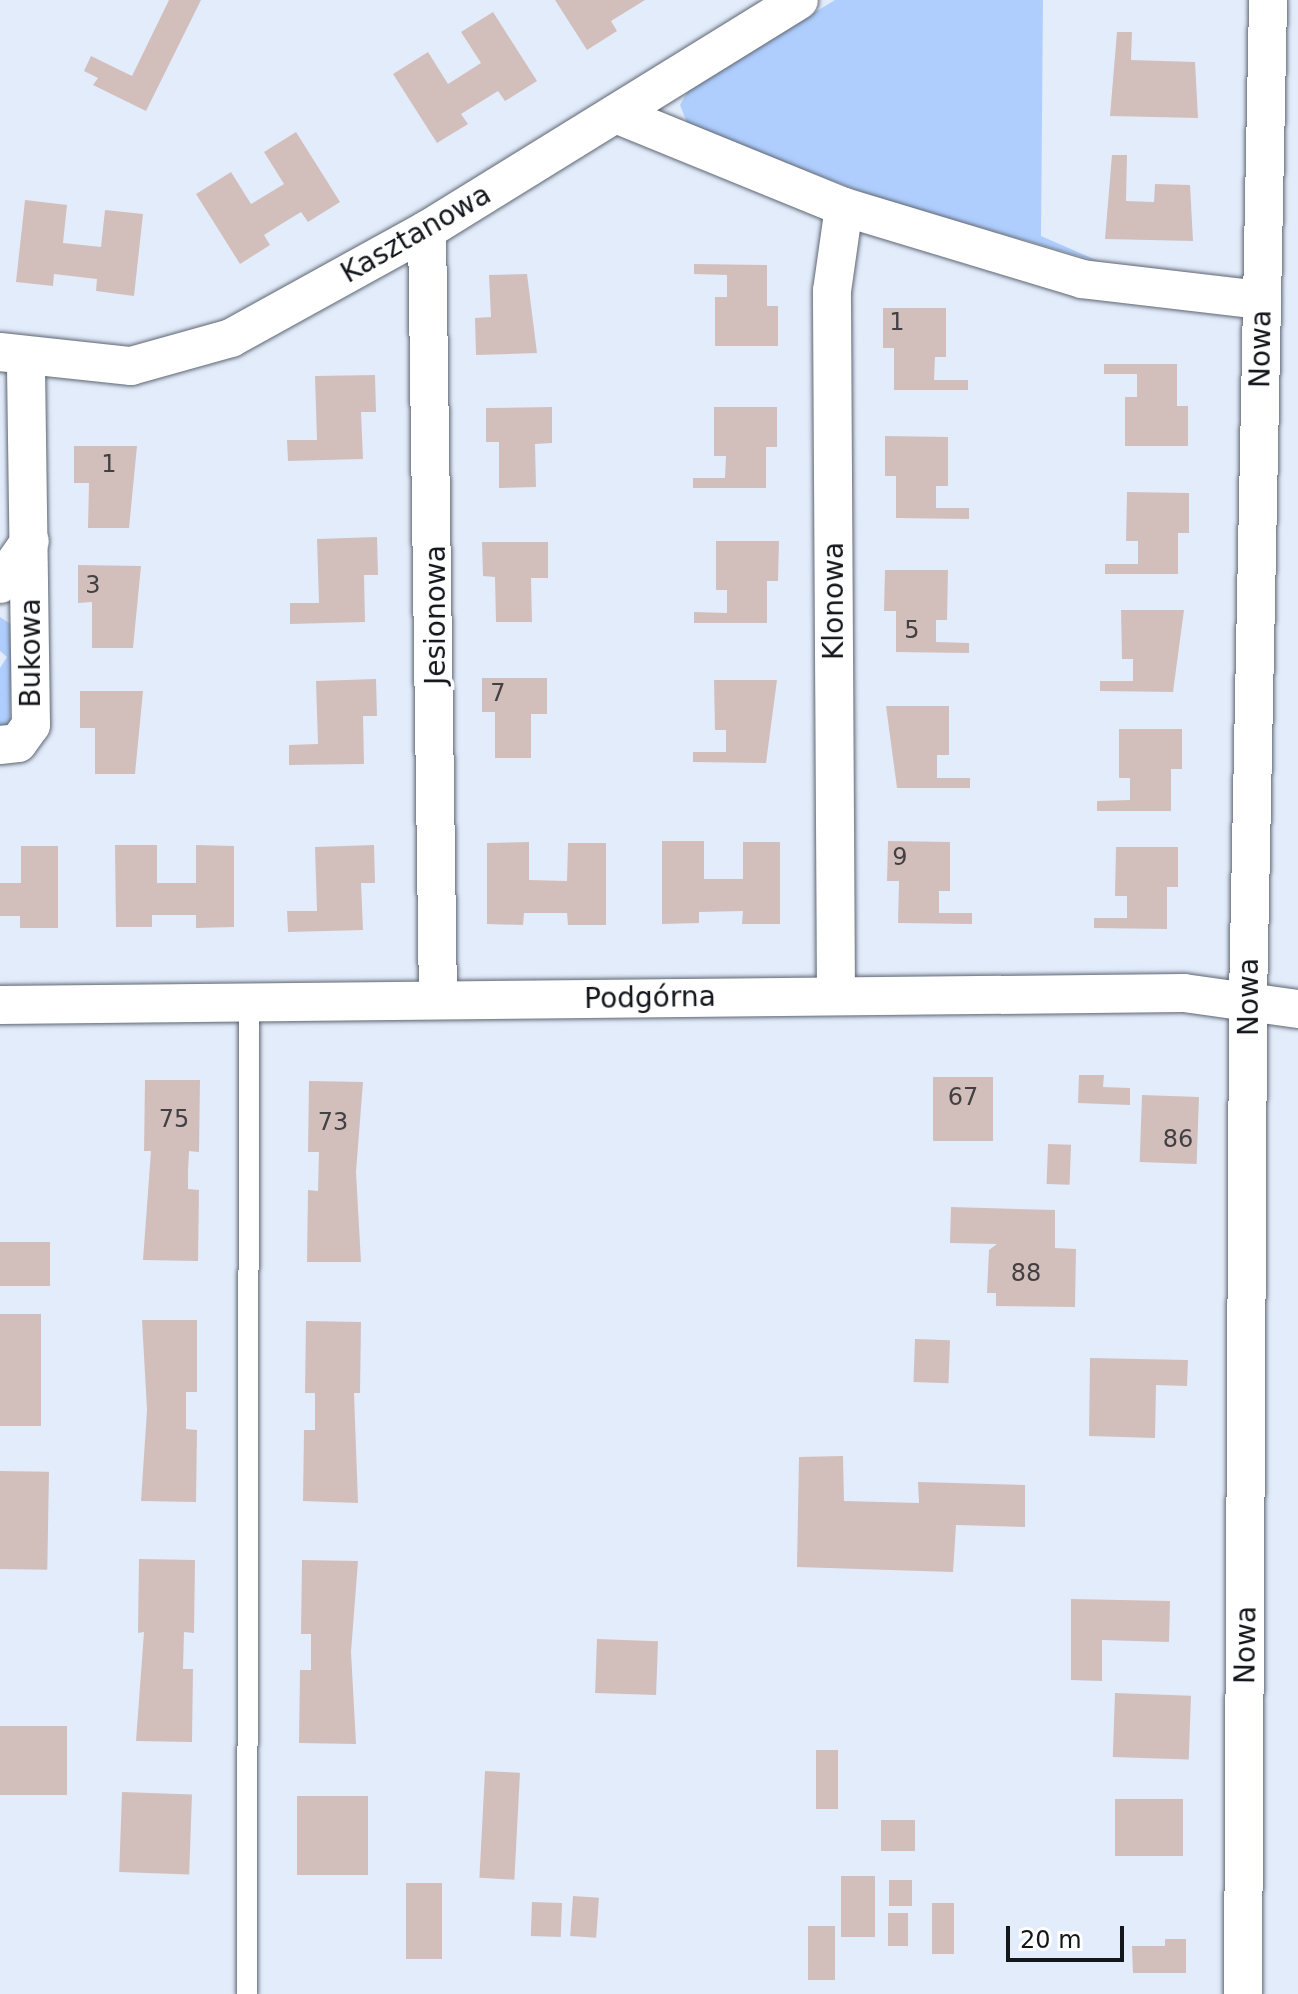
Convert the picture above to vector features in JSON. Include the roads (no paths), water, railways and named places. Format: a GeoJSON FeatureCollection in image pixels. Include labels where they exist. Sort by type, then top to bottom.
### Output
{"type":"FeatureCollection","features":[{"type":"Feature","properties":{"kind":"street","name":"Kasztanowa"},"geometry":{"type":"LineString","coordinates":[[13,355],[131,366],[197,351],[267,321],[427,230],[799,0]]}},
{"type":"Feature","properties":{"kind":"street","name":"Nowa"},"geometry":{"type":"LineString","coordinates":[[1243,1994],[1248,999],[1268,0]]}},
{"type":"Feature","properties":{"kind":"street"},"geometry":{"type":"LineString","coordinates":[[616,114],[844,207],[1108,285],[1262,300]]}},
{"type":"Feature","properties":{"kind":"street","name":"Klonowa"},"geometry":{"type":"LineString","coordinates":[[836,996],[832,291],[844,207]]}},
{"type":"Feature","properties":{"kind":"street","name":"Jesionowa"},"geometry":{"type":"LineString","coordinates":[[427,230],[438,1000]]}},
{"type":"Feature","properties":{"kind":"street","name":"Bukowa"},"geometry":{"type":"LineString","coordinates":[[0,745],[18,743],[31,725],[30,541],[13,355]]}},
{"type":"Feature","properties":{"kind":"street","name":"Bukowa"},"geometry":{"type":"LineString","coordinates":[[0,584],[30,541]]}},
{"type":"Feature","properties":{"kind":"street","name":"Podgórna"},"geometry":{"type":"LineString","coordinates":[[0,1005],[836,996],[1248,999],[1298,1009]]}},
{"type":"Feature","properties":{"kind":"lane"},"geometry":{"type":"LineString","coordinates":[[247,1994],[249,1003]]}}]}
